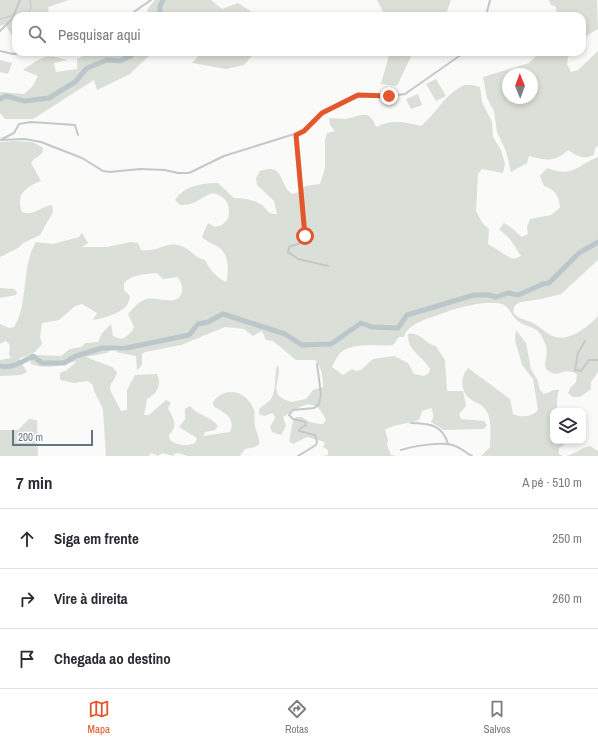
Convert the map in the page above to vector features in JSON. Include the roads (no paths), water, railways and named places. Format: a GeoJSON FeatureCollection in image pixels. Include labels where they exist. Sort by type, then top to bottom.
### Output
{"type":"FeatureCollection","features":[{"type":"Feature","properties":{"kind":"street"},"geometry":{"type":"LineString","coordinates":[[15,12],[20,0]]}},
{"type":"Feature","properties":{"kind":"street"},"geometry":{"type":"LineString","coordinates":[[134,12],[151,0]]}},
{"type":"Feature","properties":{"kind":"street"},"geometry":{"type":"LineString","coordinates":[[487,12],[490,0]]}},
{"type":"Feature","properties":{"kind":"street"},"geometry":{"type":"LineString","coordinates":[[0,31],[12,19]]}},
{"type":"Feature","properties":{"kind":"street"},"geometry":{"type":"LineString","coordinates":[[0,51],[12,54]]}},
{"type":"Feature","properties":{"kind":"street"},"geometry":{"type":"LineString","coordinates":[[0,140],[25,138],[41,142],[110,172],[130,169],[152,169],[184,174],[224,156],[296,135],[304,131],[322,113],[358,95],[389,96],[405,94],[458,56]]}},
{"type":"Feature","properties":{"kind":"street"},"geometry":{"type":"LineString","coordinates":[[0,140],[14,133],[19,124],[31,122],[75,125],[78,135]]}},
{"type":"Feature","properties":{"kind":"street"},"geometry":{"type":"LineString","coordinates":[[296,135],[304,240],[303,242],[289,246],[288,252],[298,259],[328,266]]}},
{"type":"Feature","properties":{"kind":"street"},"geometry":{"type":"LineString","coordinates":[[585,341],[578,353],[575,370],[581,371],[589,360],[598,360]]}},
{"type":"Feature","properties":{"kind":"street"},"geometry":{"type":"LineString","coordinates":[[298,456],[316,445],[317,442],[314,435],[299,431],[299,429],[306,425],[305,422],[293,419],[289,415],[293,410],[314,408],[319,404],[321,394],[318,364]]}},
{"type":"Feature","properties":{"kind":"street"},"geometry":{"type":"LineString","coordinates":[[411,423],[422,423],[441,429],[448,444]]}},
{"type":"Feature","properties":{"kind":"street"},"geometry":{"type":"LineString","coordinates":[[401,450],[434,444],[448,444],[455,446],[470,456]]}},
{"type":"Feature","properties":{"kind":"waterway"},"geometry":{"type":"LineString","coordinates":[[29,12],[31,8],[30,0]]}},
{"type":"Feature","properties":{"kind":"waterway"},"geometry":{"type":"LineString","coordinates":[[160,12],[160,6],[163,0]]}},
{"type":"Feature","properties":{"kind":"waterway"},"geometry":{"type":"LineString","coordinates":[[0,19],[11,16]]}},
{"type":"Feature","properties":{"kind":"waterway"},"geometry":{"type":"LineString","coordinates":[[0,99],[6,96],[24,101],[49,98],[75,82],[87,68],[107,60],[120,61],[131,56]]}},
{"type":"Feature","properties":{"kind":"waterway"},"geometry":{"type":"LineString","coordinates":[[0,366],[4,367],[13,365],[33,356],[42,363],[64,363],[76,356],[102,348],[126,348],[189,335],[198,324],[208,322],[223,314],[285,334],[302,345],[331,344],[361,323],[372,327],[398,328],[407,315],[474,295],[489,295],[496,297],[508,293],[518,295],[543,284],[549,283],[579,253],[598,242]]}}]}
